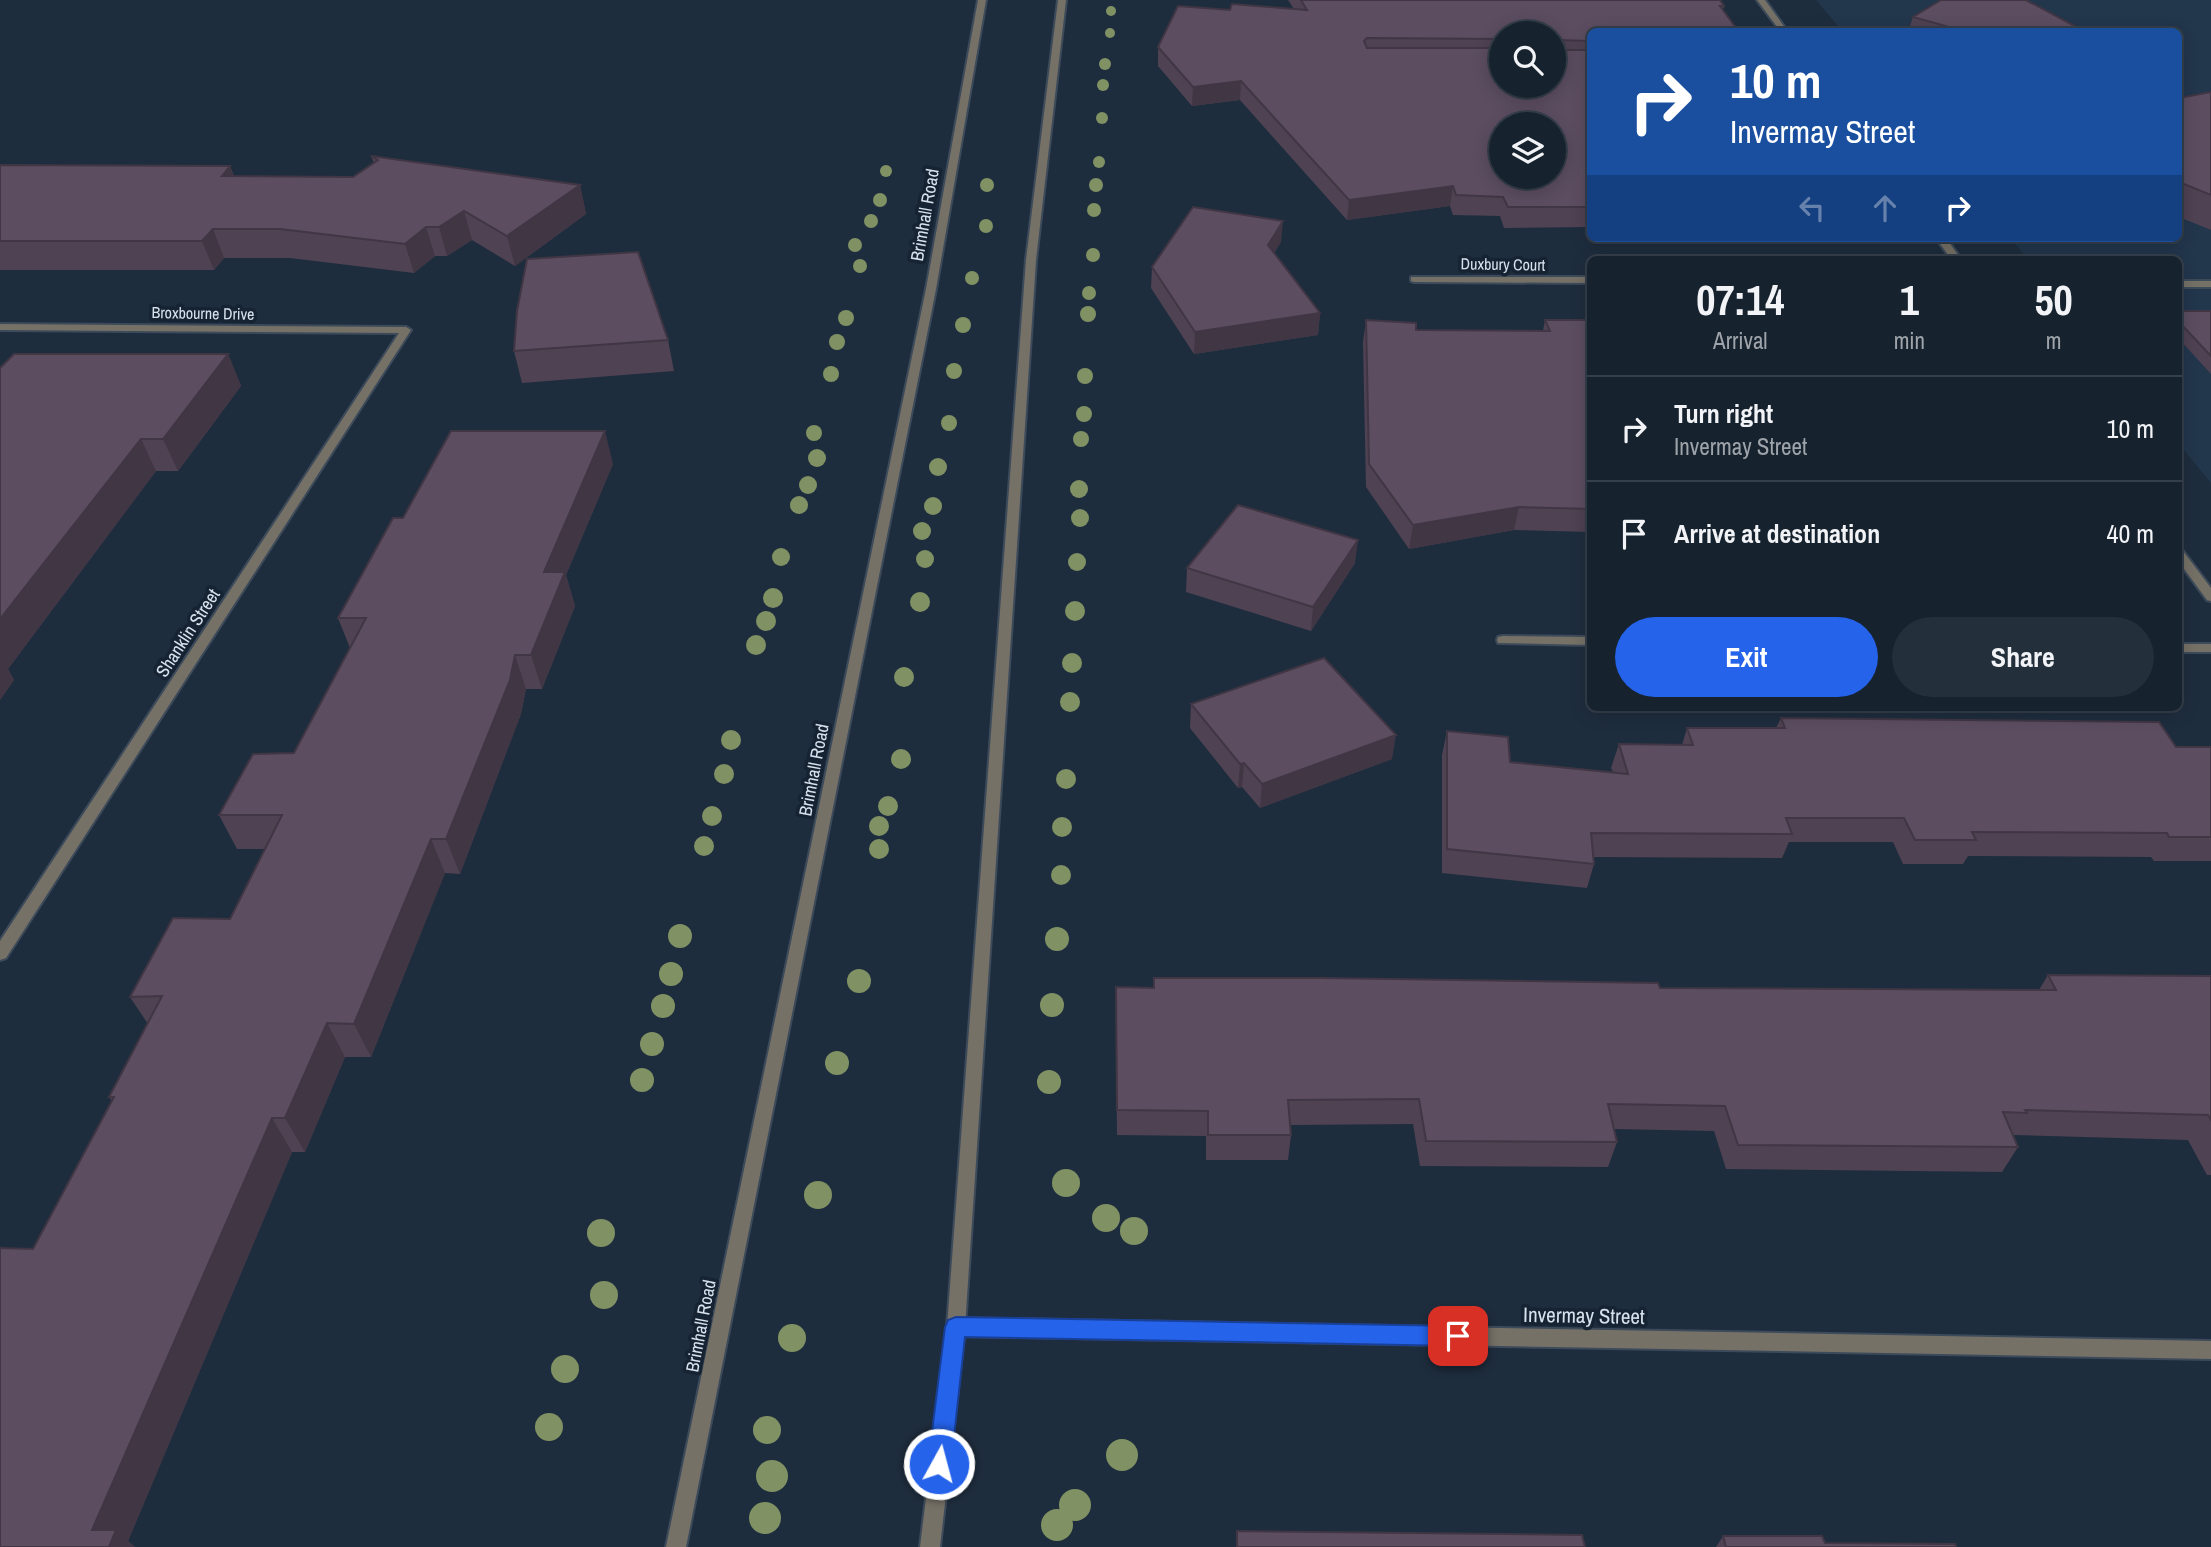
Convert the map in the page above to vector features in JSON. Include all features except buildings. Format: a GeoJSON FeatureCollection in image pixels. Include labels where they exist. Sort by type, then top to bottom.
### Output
{"type":"FeatureCollection","features":[{"type":"Feature","properties":{"kind":"street","name":"Brimhall Road"},"geometry":{"type":"LineString","coordinates":[[676,1547],[931,289],[982,0]]}},
{"type":"Feature","properties":{"kind":"street"},"geometry":{"type":"LineString","coordinates":[[930,1547],[956,1327],[1031,260],[1062,0]]}},
{"type":"Feature","properties":{"kind":"street"},"geometry":{"type":"LineString","coordinates":[[1761,0],[1782,28]]}},
{"type":"Feature","properties":{"kind":"street","name":"Duxbury Court"},"geometry":{"type":"LineString","coordinates":[[1414,279],[1587,280]]}},
{"type":"Feature","properties":{"kind":"street"},"geometry":{"type":"LineString","coordinates":[[2182,284],[2211,284]]}},
{"type":"Feature","properties":{"kind":"street","name":"Broxbourne Drive"},"geometry":{"type":"LineString","coordinates":[[0,327],[406,330]]}},
{"type":"Feature","properties":{"kind":"street","name":"Shanklin Street"},"geometry":{"type":"LineString","coordinates":[[0,954],[406,330]]}},
{"type":"Feature","properties":{"kind":"street"},"geometry":{"type":"LineString","coordinates":[[2182,558],[2211,597]]}},
{"type":"Feature","properties":{"kind":"street"},"geometry":{"type":"LineString","coordinates":[[1503,640],[1587,641]]}},
{"type":"Feature","properties":{"kind":"street"},"geometry":{"type":"LineString","coordinates":[[2182,648],[2211,648]]}},
{"type":"Feature","properties":{"kind":"street","name":"Invermay Street"},"geometry":{"type":"LineString","coordinates":[[956,1327],[2211,1350]]}},
{"type":"Feature","properties":{"kind":"shaded area"},"geometry":{"type":"Polygon","coordinates":[[[1816,0],[2211,0],[2211,483],[2182,448],[2182,256],[2025,256],[2013,242],[2182,242],[2182,28],[1839,28],[1816,0]]]}},
{"type":"Feature","properties":{"kind":"route"},"geometry":{"type":"LineString","coordinates":[[939,1464],[956,1327],[1458,1336]]}}]}
